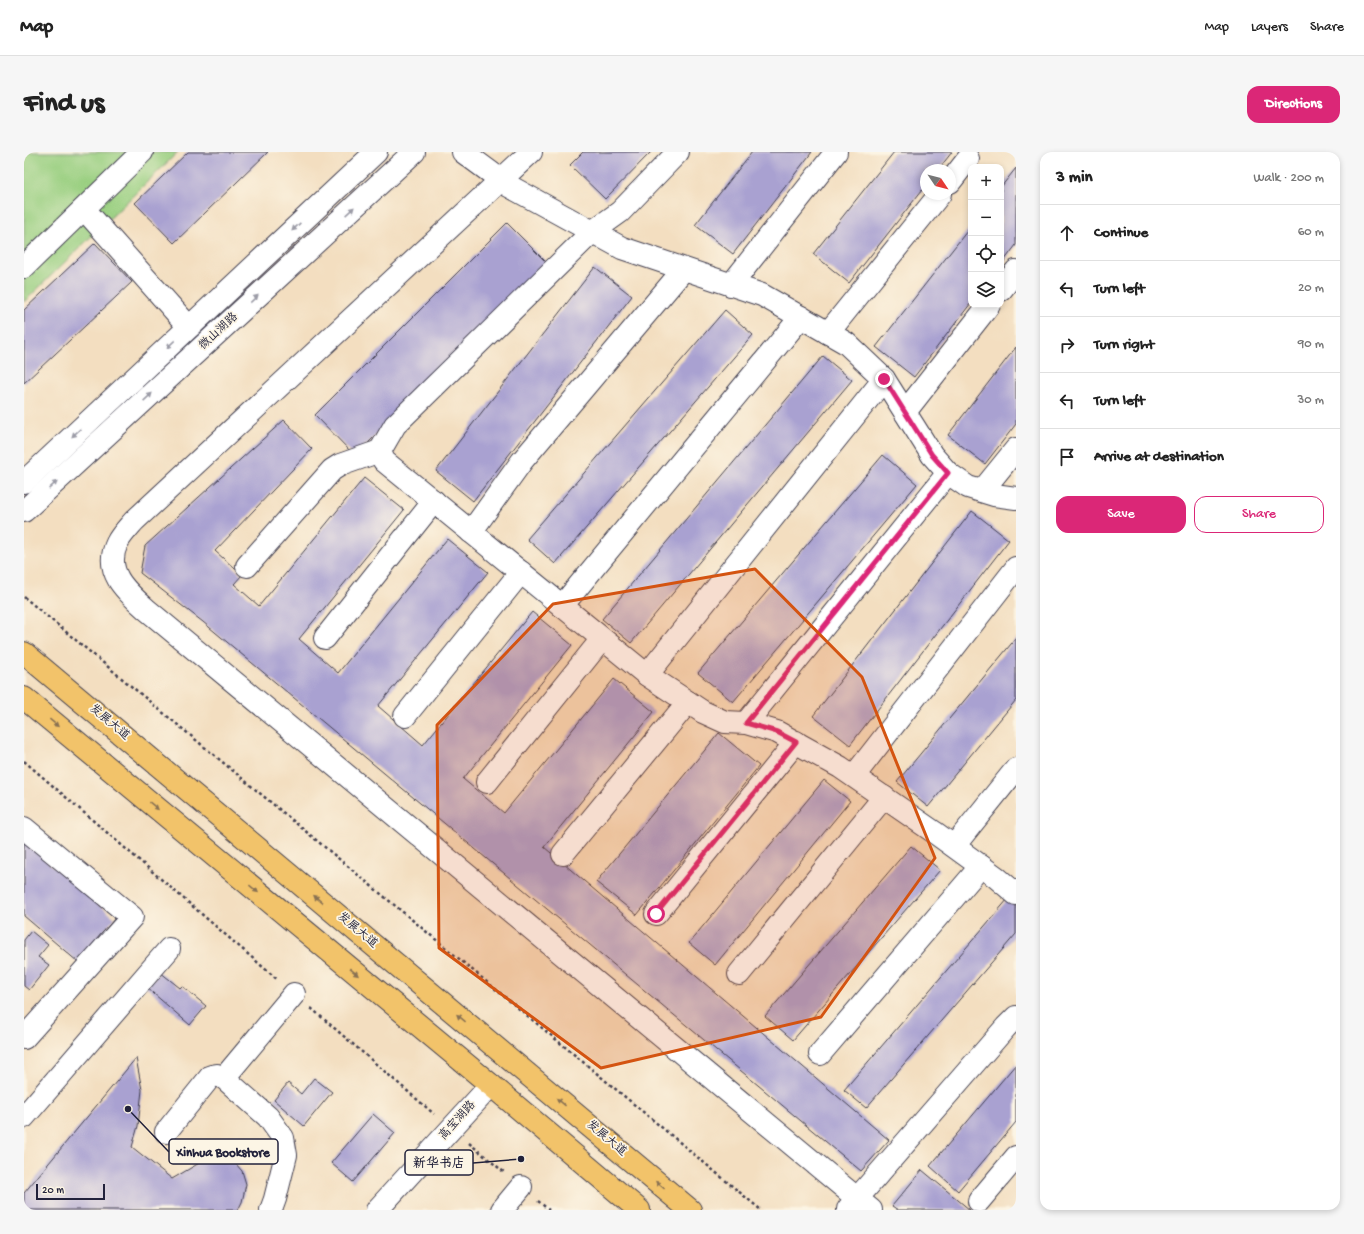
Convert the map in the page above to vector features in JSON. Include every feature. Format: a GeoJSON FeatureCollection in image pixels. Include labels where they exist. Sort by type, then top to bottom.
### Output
{"type":"FeatureCollection","features":[{"type":"Feature","properties":{"kind":"main road","name":"发展大道"},"geometry":{"type":"LineString","coordinates":[[24,653],[690,1210]]}},
{"type":"Feature","properties":{"kind":"main road"},"geometry":{"type":"LineString","coordinates":[[24,698],[639,1210]]}},
{"type":"Feature","properties":{"kind":"street"},"geometry":{"type":"LineString","coordinates":[[24,267],[142,152]]}},
{"type":"Feature","properties":{"kind":"street","name":"微山湖路"},"geometry":{"type":"LineString","coordinates":[[24,482],[376,152]]}},
{"type":"Feature","properties":{"kind":"street"},"geometry":{"type":"LineString","coordinates":[[463,152],[509,186],[622,248],[762,295],[846,343],[884,379],[932,455],[948,473],[968,487],[994,495],[1016,498]]}},
{"type":"Feature","properties":{"kind":"street"},"geometry":{"type":"LineString","coordinates":[[531,152],[134,521],[117,544],[113,558],[115,575],[125,590],[146,609],[858,1206],[1013,1026]]}},
{"type":"Feature","properties":{"kind":"street"},"geometry":{"type":"LineString","coordinates":[[248,566],[332,470],[340,465],[380,451],[395,425],[592,232],[620,212],[678,152]]}},
{"type":"Feature","properties":{"kind":"street"},"geometry":{"type":"LineString","coordinates":[[731,285],[836,152]]}},
{"type":"Feature","properties":{"kind":"street","name":"微山湖路"},"geometry":{"type":"LineString","coordinates":[[24,511],[406,154]]}},
{"type":"Feature","properties":{"kind":"street"},"geometry":{"type":"LineString","coordinates":[[956,174],[968,159]]}},
{"type":"Feature","properties":{"kind":"street"},"geometry":{"type":"LineString","coordinates":[[828,333],[935,200]]}},
{"type":"Feature","properties":{"kind":"street"},"geometry":{"type":"LineString","coordinates":[[84,209],[189,328]]}},
{"type":"Feature","properties":{"kind":"street"},"geometry":{"type":"LineString","coordinates":[[471,532],[522,461],[684,269]]}},
{"type":"Feature","properties":{"kind":"street"},"geometry":{"type":"LineString","coordinates":[[1004,286],[1016,271]]}},
{"type":"Feature","properties":{"kind":"street"},"geometry":{"type":"LineString","coordinates":[[905,412],[987,308]]}},
{"type":"Feature","properties":{"kind":"street"},"geometry":{"type":"LineString","coordinates":[[562,606],[801,317]]}},
{"type":"Feature","properties":{"kind":"street"},"geometry":{"type":"LineString","coordinates":[[647,675],[884,379]]}},
{"type":"Feature","properties":{"kind":"street"},"geometry":{"type":"LineString","coordinates":[[982,491],[1016,449]]}},
{"type":"Feature","properties":{"kind":"street"},"geometry":{"type":"LineString","coordinates":[[380,451],[384,461],[647,675],[703,712],[725,722],[746,723],[777,732],[840,766],[954,846],[1016,894]]}},
{"type":"Feature","properties":{"kind":"street"},"geometry":{"type":"LineString","coordinates":[[746,723],[948,473]]}},
{"type":"Feature","properties":{"kind":"street"},"geometry":{"type":"LineString","coordinates":[[325,638],[434,501]]}},
{"type":"Feature","properties":{"kind":"street"},"geometry":{"type":"LineString","coordinates":[[854,776],[1016,568]]}},
{"type":"Feature","properties":{"kind":"street"},"geometry":{"type":"LineString","coordinates":[[404,716],[521,572]]}},
{"type":"Feature","properties":{"kind":"street"},"geometry":{"type":"LineString","coordinates":[[488,782],[602,639]]}},
{"type":"Feature","properties":{"kind":"street"},"geometry":{"type":"LineString","coordinates":[[563,854],[688,702]]}},
{"type":"Feature","properties":{"kind":"street"},"geometry":{"type":"LineString","coordinates":[[656,914],[796,742]]}},
{"type":"Feature","properties":{"kind":"street"},"geometry":{"type":"LineString","coordinates":[[954,846],[1016,769]]}},
{"type":"Feature","properties":{"kind":"street"},"geometry":{"type":"LineString","coordinates":[[739,974],[884,797]]}},
{"type":"Feature","properties":{"kind":"street"},"geometry":{"type":"LineString","coordinates":[[24,828],[132,917],[24,1038]]}},
{"type":"Feature","properties":{"kind":"street"},"geometry":{"type":"LineString","coordinates":[[820,1054],[981,866]]}},
{"type":"Feature","properties":{"kind":"street"},"geometry":{"type":"LineString","coordinates":[[24,1116],[169,949]]}},
{"type":"Feature","properties":{"kind":"street"},"geometry":{"type":"LineString","coordinates":[[224,1078],[294,994]]}},
{"type":"Feature","properties":{"kind":"street"},"geometry":{"type":"LineString","coordinates":[[166,1132],[211,1076],[217,1075],[224,1078],[268,1117],[283,1138],[286,1154],[271,1210]]}},
{"type":"Feature","properties":{"kind":"street","name":"高宝湖路"},"geometry":{"type":"LineString","coordinates":[[377,1210],[490,1085]]}},
{"type":"Feature","properties":{"kind":"street"},"geometry":{"type":"LineString","coordinates":[[979,1201],[1016,1157]]}},
{"type":"Feature","properties":{"kind":"street"},"geometry":{"type":"LineString","coordinates":[[502,1210],[522,1187]]}},
{"type":"Feature","properties":{"kind":"path"},"geometry":{"type":"LineString","coordinates":[[24,597],[761,1210]]}},
{"type":"Feature","properties":{"kind":"highlighted area"},"geometry":{"type":"Polygon","coordinates":[[[755,569],[862,677],[935,858],[821,1017],[601,1068],[439,948],[437,725],[553,604],[755,569]]]}},
{"type":"Feature","properties":{"kind":"green space"},"geometry":{"type":"Polygon","coordinates":[[[24,152],[178,152],[24,302],[24,152]]]}},
{"type":"Feature","properties":{"kind":"building"},"geometry":{"type":"Polygon","coordinates":[[[188,152],[268,152],[174,243],[135,203],[188,152]]]}},
{"type":"Feature","properties":{"kind":"building"},"geometry":{"type":"Polygon","coordinates":[[[583,152],[651,152],[605,199],[570,165],[583,152]]]}},
{"type":"Feature","properties":{"kind":"building"},"geometry":{"type":"Polygon","coordinates":[[[752,152],[812,152],[733,254],[695,225],[752,152]]]}},
{"type":"Feature","properties":{"kind":"building"},"geometry":{"type":"Polygon","coordinates":[[[894,152],[952,152],[943,164],[920,164],[920,193],[849,283],[813,254],[894,152]]]}},
{"type":"Feature","properties":{"kind":"building"},"geometry":{"type":"Polygon","coordinates":[[[1016,168],[1016,245],[1004,261],[1004,200],[1004,183],[1016,168]]]}},
{"type":"Feature","properties":{"kind":"building"},"geometry":{"type":"Polygon","coordinates":[[[507,223],[548,264],[355,456],[315,415],[507,223]]]}},
{"type":"Feature","properties":{"kind":"building"},"geometry":{"type":"Polygon","coordinates":[[[968,230],[968,307],[914,377],[876,347],[968,230]]]}},
{"type":"Feature","properties":{"kind":"building"},"geometry":{"type":"Polygon","coordinates":[[[95,243],[132,282],[24,383],[24,310],[95,243]]]}},
{"type":"Feature","properties":{"kind":"building"},"geometry":{"type":"Polygon","coordinates":[[[595,267],[632,296],[473,501],[436,471],[595,267]]]}},
{"type":"Feature","properties":{"kind":"building"},"geometry":{"type":"Polygon","coordinates":[[[725,310],[753,335],[555,564],[527,539],[725,310]]]}},
{"type":"Feature","properties":{"kind":"building"},"geometry":{"type":"Polygon","coordinates":[[[1016,347],[1016,424],[985,464],[948,435],[1016,347]]]}},
{"type":"Feature","properties":{"kind":"building"},"geometry":{"type":"Polygon","coordinates":[[[823,356],[852,380],[631,643],[602,619],[823,356]]]}},
{"type":"Feature","properties":{"kind":"building"},"geometry":{"type":"Polygon","coordinates":[[[284,420],[312,449],[215,551],[242,575],[234,584],[259,606],[364,478],[404,510],[299,639],[338,673],[447,539],[488,572],[378,706],[423,745],[532,612],[572,645],[463,779],[504,813],[614,679],[654,712],[544,847],[889,1140],[861,1171],[203,622],[140,573],[145,546],[284,420]]]}},
{"type":"Feature","properties":{"kind":"building"},"geometry":{"type":"Polygon","coordinates":[[[883,455],[917,484],[733,702],[698,673],[883,455]]]}},
{"type":"Feature","properties":{"kind":"building"},"geometry":{"type":"Polygon","coordinates":[[[972,511],[1009,540],[850,745],[813,716],[972,511]]]}},
{"type":"Feature","properties":{"kind":"building"},"geometry":{"type":"Polygon","coordinates":[[[1016,638],[1016,700],[928,807],[897,782],[1016,638]]]}},
{"type":"Feature","properties":{"kind":"building"},"geometry":{"type":"Polygon","coordinates":[[[719,733],[759,766],[637,915],[596,882],[719,733]]]}},
{"type":"Feature","properties":{"kind":"building"},"geometry":{"type":"Polygon","coordinates":[[[824,780],[850,801],[715,965],[689,943],[824,780]]]}},
{"type":"Feature","properties":{"kind":"building"},"geometry":{"type":"Polygon","coordinates":[[[24,842],[115,918],[78,962],[24,916],[24,842]]]}},
{"type":"Feature","properties":{"kind":"building"},"geometry":{"type":"Polygon","coordinates":[[[911,846],[940,870],[793,1040],[765,1016],[911,846]]]}},
{"type":"Feature","properties":{"kind":"building"},"geometry":{"type":"Polygon","coordinates":[[[1008,899],[1016,906],[1016,934],[866,1108],[844,1090],[1008,899]]]}},
{"type":"Feature","properties":{"kind":"building"},"geometry":{"type":"Polygon","coordinates":[[[31,931],[48,945],[38,957],[49,965],[29,990],[24,986],[24,940],[31,931]]]}},
{"type":"Feature","properties":{"kind":"building"},"geometry":{"type":"Polygon","coordinates":[[[160,972],[180,988],[182,986],[206,1006],[190,1025],[146,987],[160,972]]]}},
{"type":"Feature","properties":{"kind":"building"},"geometry":{"type":"Polygon","coordinates":[[[136,1058],[142,1090],[138,1126],[132,1147],[172,1179],[201,1162],[220,1160],[235,1163],[242,1171],[246,1184],[242,1202],[238,1210],[24,1210],[24,1193],[136,1058]]]}},
{"type":"Feature","properties":{"kind":"building"},"geometry":{"type":"Polygon","coordinates":[[[1016,1064],[1016,1122],[958,1191],[930,1166],[1016,1064]]]}},
{"type":"Feature","properties":{"kind":"building"},"geometry":{"type":"Polygon","coordinates":[[[314,1078],[332,1092],[304,1126],[274,1100],[288,1083],[301,1094],[314,1078]]]}},
{"type":"Feature","properties":{"kind":"building"},"geometry":{"type":"Polygon","coordinates":[[[373,1114],[395,1133],[353,1182],[331,1163],[373,1114]]]}},
{"type":"Feature","properties":{"kind":"building"},"geometry":{"type":"Polygon","coordinates":[[[922,1170],[970,1210],[898,1210],[892,1206],[922,1170]]]}},
{"type":"Feature","properties":{"kind":"place","name":"Xinhua Bookstore"},"geometry":{"type":"Point","coordinates":[128,1109]}},
{"type":"Feature","properties":{"kind":"place","name":"新华书店"},"geometry":{"type":"Point","coordinates":[521,1159]}},
{"type":"Feature","properties":{"kind":"route"},"geometry":{"type":"LineString","coordinates":[[656,914],[796,742],[777,732],[746,723],[948,473],[932,455],[884,379]]}}]}
